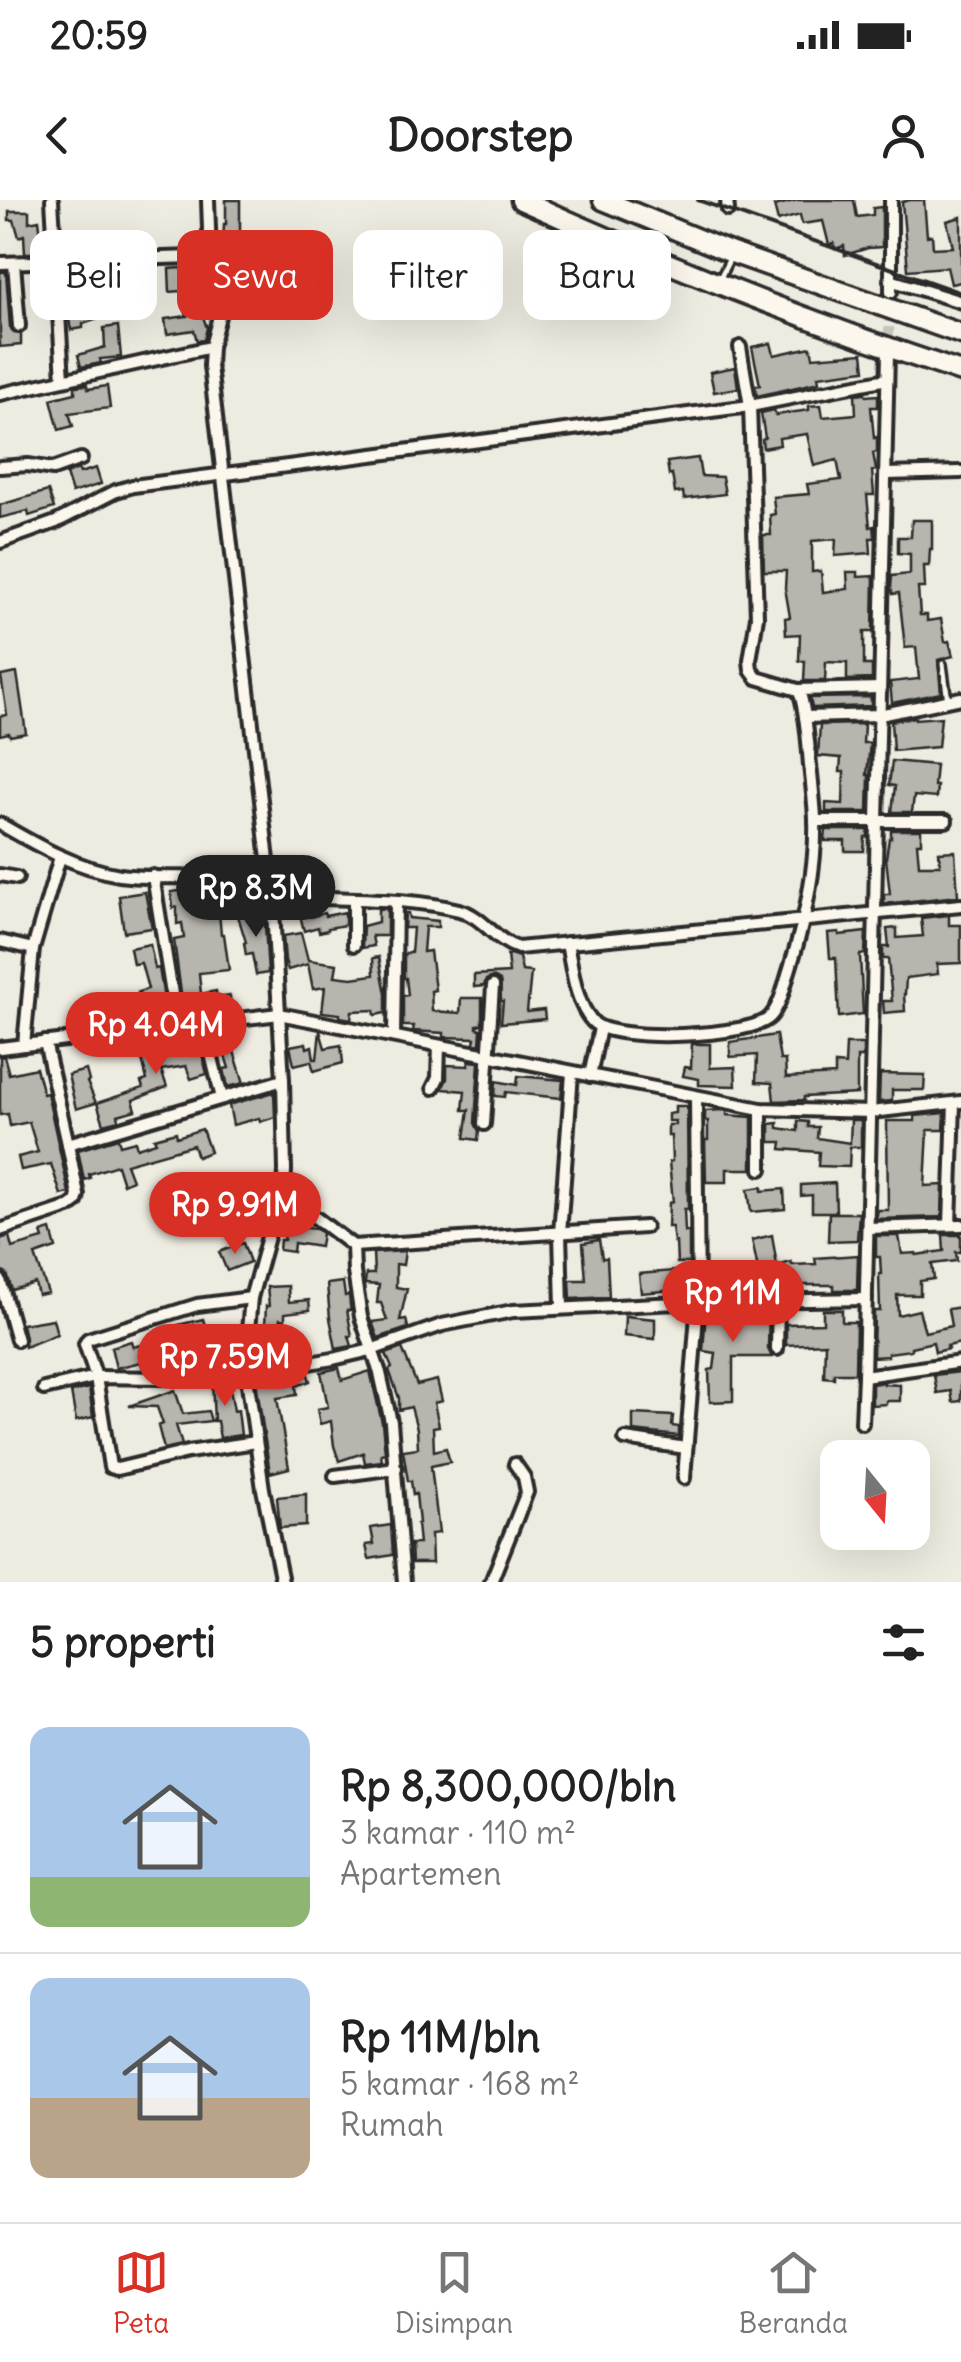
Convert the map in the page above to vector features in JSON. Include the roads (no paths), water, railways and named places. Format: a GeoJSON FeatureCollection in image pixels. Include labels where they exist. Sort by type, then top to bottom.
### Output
{"type":"FeatureCollection","features":[{"type":"Feature","properties":{"kind":"highway"},"geometry":{"type":"LineString","coordinates":[[521,200],[643,254],[887,348],[961,372]]}},
{"type":"Feature","properties":{"kind":"highway"},"geometry":{"type":"LineString","coordinates":[[603,200],[732,253],[961,334]]}},
{"type":"Feature","properties":{"kind":"street"},"geometry":{"type":"LineString","coordinates":[[52,200],[54,230]]}},
{"type":"Feature","properties":{"kind":"street"},"geometry":{"type":"LineString","coordinates":[[208,200],[209,230]]}},
{"type":"Feature","properties":{"kind":"street"},"geometry":{"type":"LineString","coordinates":[[891,200],[890,286],[961,302]]}},
{"type":"Feature","properties":{"kind":"street"},"geometry":{"type":"LineString","coordinates":[[0,263],[30,262]]}},
{"type":"Feature","properties":{"kind":"street"},"geometry":{"type":"LineString","coordinates":[[14,263],[19,326]]}},
{"type":"Feature","properties":{"kind":"street"},"geometry":{"type":"LineString","coordinates":[[60,320],[62,378]]}},
{"type":"Feature","properties":{"kind":"street"},"geometry":{"type":"LineString","coordinates":[[218,320],[210,366],[272,894],[284,1080],[284,1194],[251,1298],[245,1368],[282,1582]]}},
{"type":"Feature","properties":{"kind":"street"},"geometry":{"type":"LineString","coordinates":[[740,346],[750,406],[757,617],[751,670],[757,678],[798,690],[880,688]]}},
{"type":"Feature","properties":{"kind":"street"},"geometry":{"type":"LineString","coordinates":[[0,394],[211,347]]}},
{"type":"Feature","properties":{"kind":"street"},"geometry":{"type":"LineString","coordinates":[[862,1423],[888,353]]}},
{"type":"Feature","properties":{"kind":"street"},"geometry":{"type":"LineString","coordinates":[[0,542],[56,522],[132,486],[750,406],[887,378]]}},
{"type":"Feature","properties":{"kind":"street"},"geometry":{"type":"LineString","coordinates":[[0,467],[28,464],[53,469],[81,459]]}},
{"type":"Feature","properties":{"kind":"street"},"geometry":{"type":"LineString","coordinates":[[886,474],[961,472]]}},
{"type":"Feature","properties":{"kind":"street"},"geometry":{"type":"LineString","coordinates":[[566,943],[583,1007],[600,1028],[648,1036],[741,1029],[772,1016],[809,899],[815,821],[805,717],[798,690]]}},
{"type":"Feature","properties":{"kind":"street"},"geometry":{"type":"LineString","coordinates":[[805,717],[880,715],[961,698]]}},
{"type":"Feature","properties":{"kind":"street"},"geometry":{"type":"LineString","coordinates":[[815,821],[946,821]]}},
{"type":"Feature","properties":{"kind":"street"},"geometry":{"type":"LineString","coordinates":[[0,824],[60,857],[122,875],[232,880],[272,894],[461,910],[518,948],[961,905]]}},
{"type":"Feature","properties":{"kind":"street"},"geometry":{"type":"LineString","coordinates":[[24,1045],[33,949],[60,857]]}},
{"type":"Feature","properties":{"kind":"street"},"geometry":{"type":"LineString","coordinates":[[0,875],[17,878]]}},
{"type":"Feature","properties":{"kind":"street"},"geometry":{"type":"LineString","coordinates":[[153,876],[177,1025]]}},
{"type":"Feature","properties":{"kind":"street"},"geometry":{"type":"LineString","coordinates":[[354,900],[354,944]]}},
{"type":"Feature","properties":{"kind":"street"},"geometry":{"type":"LineString","coordinates":[[394,1035],[396,903]]}},
{"type":"Feature","properties":{"kind":"street"},"geometry":{"type":"LineString","coordinates":[[0,941],[33,949]]}},
{"type":"Feature","properties":{"kind":"street"},"geometry":{"type":"LineString","coordinates":[[484,1124],[493,986]]}},
{"type":"Feature","properties":{"kind":"street"},"geometry":{"type":"LineString","coordinates":[[0,1048],[279,1014],[761,1109],[871,1112],[958,1102],[956,1225],[868,1228]]}},
{"type":"Feature","properties":{"kind":"street"},"geometry":{"type":"LineString","coordinates":[[203,1022],[222,1098]]}},
{"type":"Feature","properties":{"kind":"street"},"geometry":{"type":"LineString","coordinates":[[590,1076],[600,1028]]}},
{"type":"Feature","properties":{"kind":"street"},"geometry":{"type":"LineString","coordinates":[[0,1230],[68,1207],[78,1195],[45,1042]]}},
{"type":"Feature","properties":{"kind":"street"},"geometry":{"type":"LineString","coordinates":[[433,1088],[438,1078],[438,1046]]}},
{"type":"Feature","properties":{"kind":"street"},"geometry":{"type":"LineString","coordinates":[[562,1307],[560,1233],[572,1073]]}},
{"type":"Feature","properties":{"kind":"street"},"geometry":{"type":"LineString","coordinates":[[68,1144],[284,1080]]}},
{"type":"Feature","properties":{"kind":"street"},"geometry":{"type":"LineString","coordinates":[[684,1478],[698,1302],[696,1098]]}},
{"type":"Feature","properties":{"kind":"street"},"geometry":{"type":"LineString","coordinates":[[760,1169],[761,1109]]}},
{"type":"Feature","properties":{"kind":"street"},"geometry":{"type":"LineString","coordinates":[[284,1194],[353,1246],[645,1227]]}},
{"type":"Feature","properties":{"kind":"street"},"geometry":{"type":"LineString","coordinates":[[353,1246],[361,1317],[387,1399],[404,1582]]}},
{"type":"Feature","properties":{"kind":"street"},"geometry":{"type":"LineString","coordinates":[[0,1280],[17,1340]]}},
{"type":"Feature","properties":{"kind":"street"},"geometry":{"type":"LineString","coordinates":[[251,1298],[197,1305],[88,1339],[85,1344],[96,1377],[110,1467],[117,1469],[256,1442]]}},
{"type":"Feature","properties":{"kind":"street"},"geometry":{"type":"LineString","coordinates":[[44,1389],[96,1377],[162,1378],[332,1360],[442,1325],[513,1311],[866,1299]]}},
{"type":"Feature","properties":{"kind":"street"},"geometry":{"type":"LineString","coordinates":[[777,1349],[778,1300]]}},
{"type":"Feature","properties":{"kind":"street"},"geometry":{"type":"LineString","coordinates":[[864,1376],[961,1362]]}},
{"type":"Feature","properties":{"kind":"street"},"geometry":{"type":"LineString","coordinates":[[625,1439],[686,1448]]}},
{"type":"Feature","properties":{"kind":"street"},"geometry":{"type":"LineString","coordinates":[[491,1582],[527,1492],[524,1477],[515,1464]]}},
{"type":"Feature","properties":{"kind":"street"},"geometry":{"type":"LineString","coordinates":[[335,1476],[396,1468]]}},
{"type":"Feature","properties":{"kind":"lane"},"geometry":{"type":"LineString","coordinates":[[718,283],[732,253]]}},
{"type":"Feature","properties":{"kind":"lane"},"geometry":{"type":"LineString","coordinates":[[943,664],[948,700]]}},
{"type":"Feature","properties":{"kind":"tunnel"},"geometry":{"type":"LineString","coordinates":[[888,352],[891,292]]}},
{"type":"Feature","properties":{"kind":"railway"},"geometry":{"type":"LineString","coordinates":[[698,200],[961,293]]}}]}
